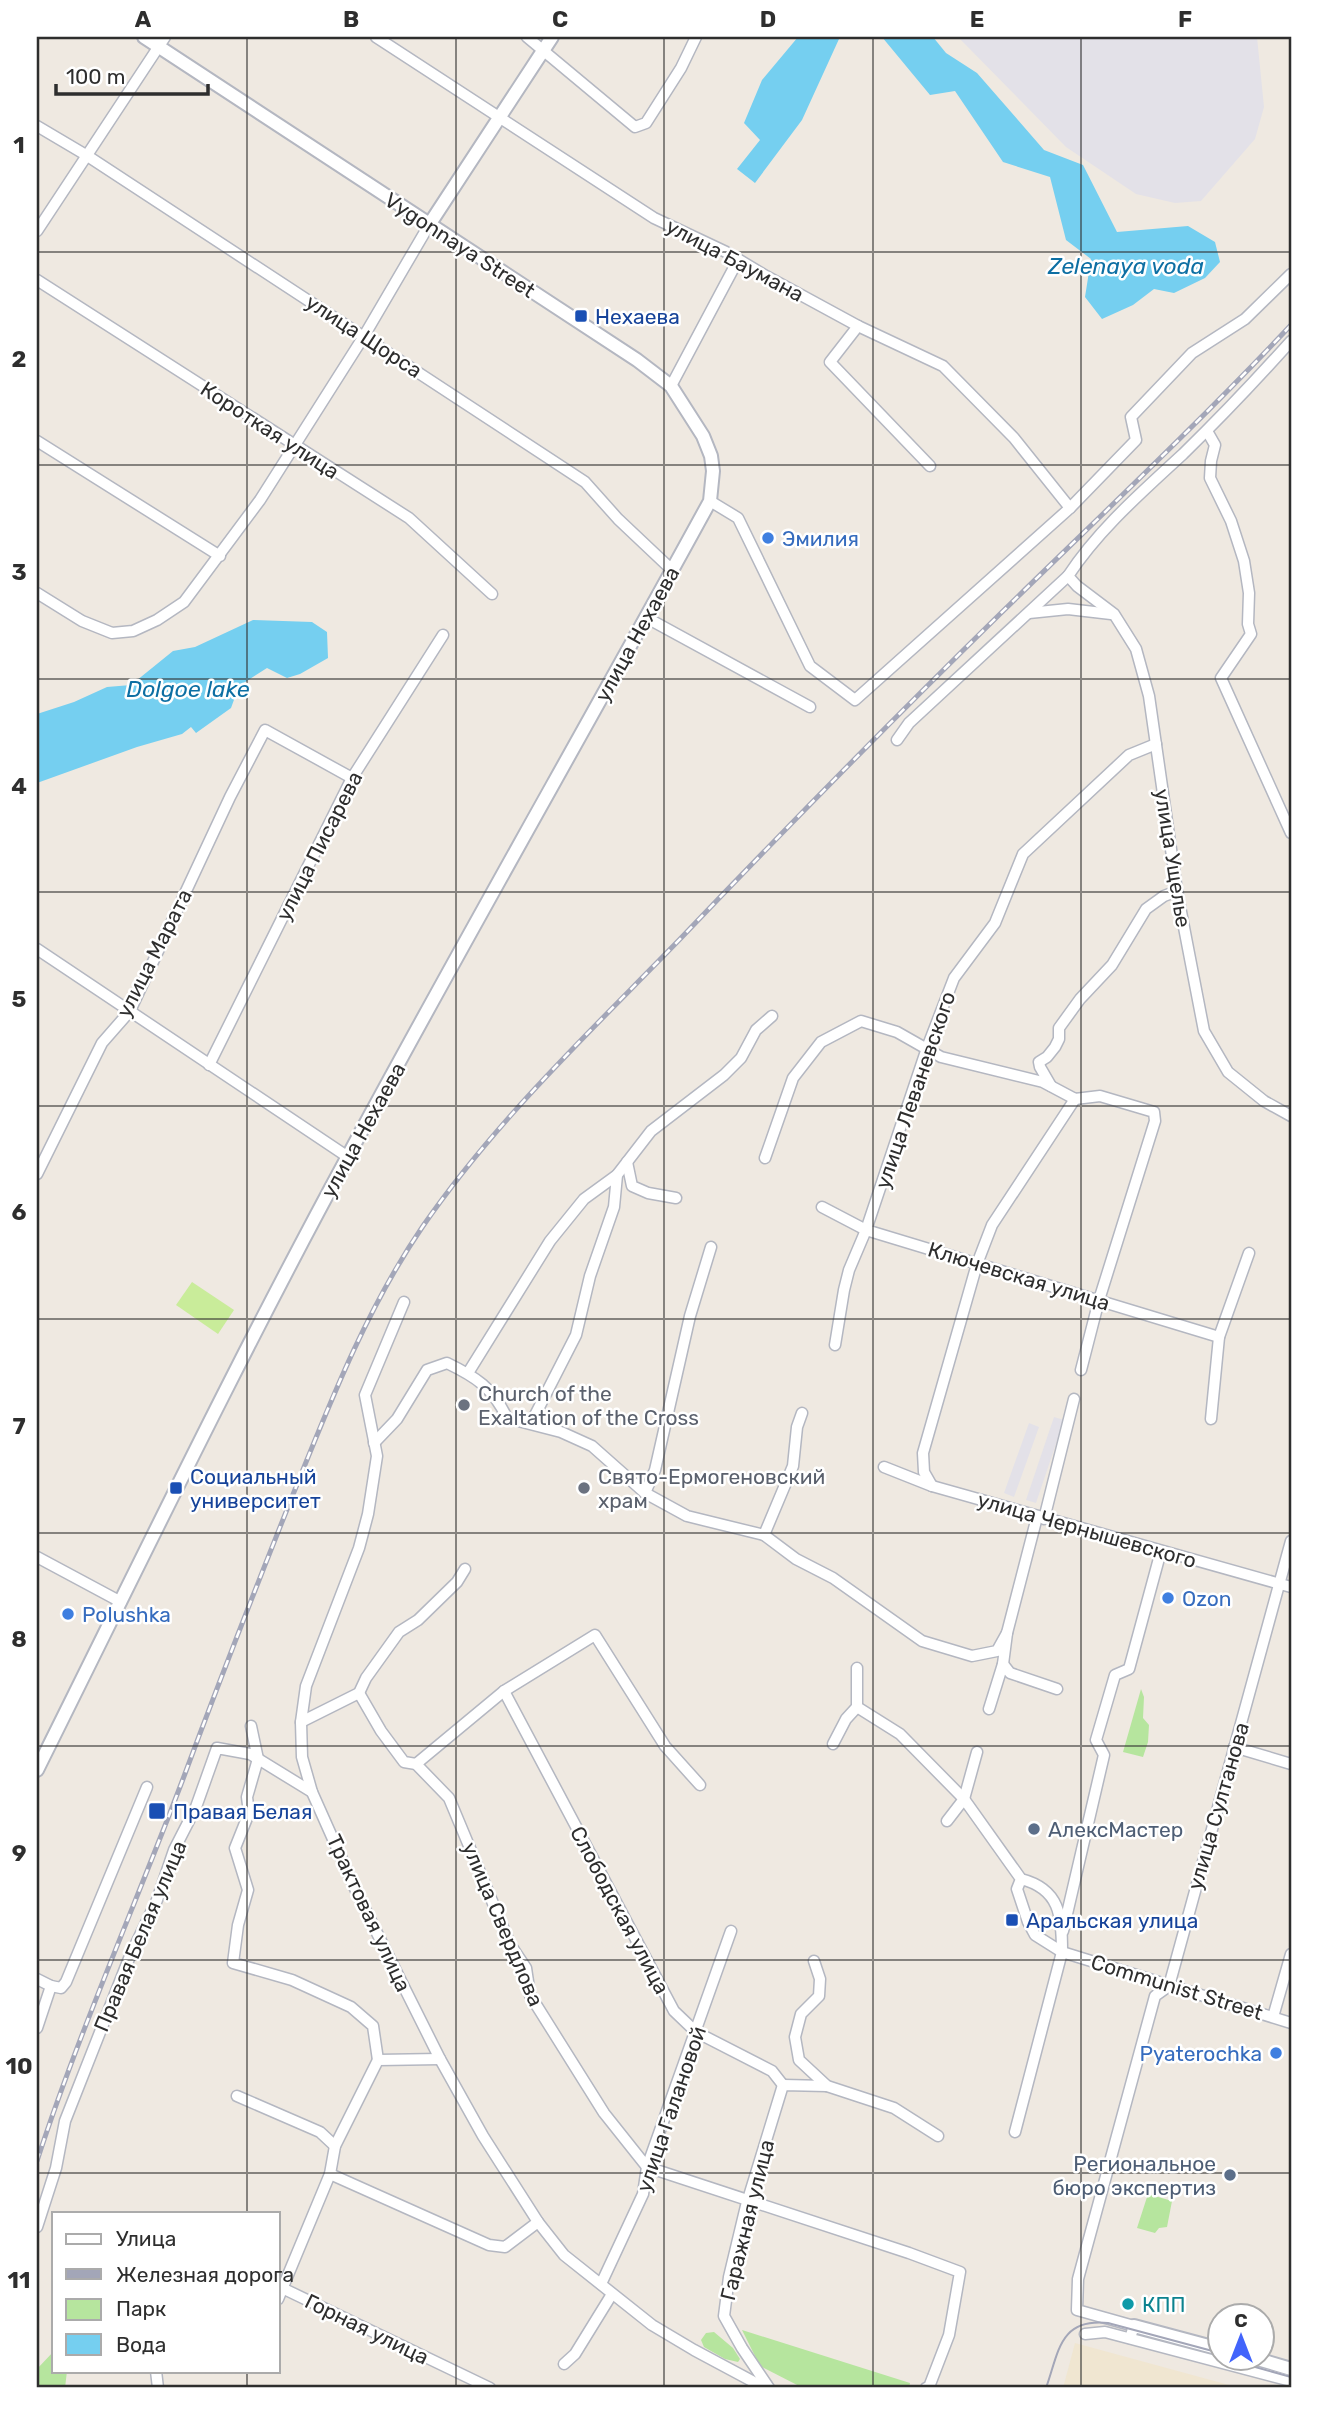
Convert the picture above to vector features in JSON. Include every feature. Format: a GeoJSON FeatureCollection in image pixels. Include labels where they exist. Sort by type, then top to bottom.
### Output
{"type":"FeatureCollection","features":[{"type":"Feature","properties":{"kind":"street","name":"Vygonnaya Street"},"geometry":{"type":"LineString","coordinates":[[144,37],[162,41],[429,225],[637,360],[671,386],[703,436],[711,456],[713,471],[710,501]]}},
{"type":"Feature","properties":{"kind":"street","name":"улица Баумана"},"geometry":{"type":"LineString","coordinates":[[376,37],[654,218],[726,252],[858,326],[943,366],[1014,438],[1070,508]]}},
{"type":"Feature","properties":{"kind":"street"},"geometry":{"type":"LineString","coordinates":[[527,37],[635,127],[646,123],[681,68],[696,37]]}},
{"type":"Feature","properties":{"kind":"street"},"geometry":{"type":"LineString","coordinates":[[38,597],[82,621],[112,633],[133,632],[184,603],[260,500],[364,337],[429,225],[552,37]]}},
{"type":"Feature","properties":{"kind":"street"},"geometry":{"type":"LineString","coordinates":[[37,231],[162,41]]}},
{"type":"Feature","properties":{"kind":"street","name":"улица Щорса"},"geometry":{"type":"LineString","coordinates":[[37,126],[86,155],[585,482],[618,519],[672,570]]}},
{"type":"Feature","properties":{"kind":"street"},"geometry":{"type":"LineString","coordinates":[[671,386],[738,260]]}},
{"type":"Feature","properties":{"kind":"street"},"geometry":{"type":"LineString","coordinates":[[710,501],[738,518],[810,666],[855,700],[1070,508],[1136,440],[1131,417],[1192,352],[1245,319],[1291,274]]}},
{"type":"Feature","properties":{"kind":"street","name":"Короткая улица"},"geometry":{"type":"LineString","coordinates":[[37,280],[409,518],[492,594]]}},
{"type":"Feature","properties":{"kind":"street"},"geometry":{"type":"LineString","coordinates":[[858,326],[830,362],[930,466]]}},
{"type":"Feature","properties":{"kind":"street"},"geometry":{"type":"LineString","coordinates":[[897,740],[909,723],[1068,576],[1083,553],[1115,519],[1238,400],[1291,341]]}},
{"type":"Feature","properties":{"kind":"street"},"geometry":{"type":"LineString","coordinates":[[1207,431],[1215,445],[1210,478],[1231,521],[1244,561],[1249,593],[1248,624],[1251,634],[1221,678],[1287,813],[1291,833]]}},
{"type":"Feature","properties":{"kind":"street"},"geometry":{"type":"LineString","coordinates":[[37,441],[220,555]]}},
{"type":"Feature","properties":{"kind":"street","name":"улица Нехаева"},"geometry":{"type":"LineString","coordinates":[[37,1770],[263,1317],[348,1157],[710,501]]}},
{"type":"Feature","properties":{"kind":"street","name":"улица Ущелье"},"geometry":{"type":"LineString","coordinates":[[1068,576],[1114,614],[1136,649],[1149,696],[1177,891],[1204,1031],[1228,1072],[1264,1101],[1291,1116]]}},
{"type":"Feature","properties":{"kind":"street"},"geometry":{"type":"LineString","coordinates":[[1028,612],[1068,609],[1114,614]]}},
{"type":"Feature","properties":{"kind":"street"},"geometry":{"type":"LineString","coordinates":[[647,618],[810,707]]}},
{"type":"Feature","properties":{"kind":"street","name":"улица Писарева"},"geometry":{"type":"LineString","coordinates":[[209,1065],[352,778],[443,635]]}},
{"type":"Feature","properties":{"kind":"street","name":"улица Марата"},"geometry":{"type":"LineString","coordinates":[[37,1174],[102,1043],[130,1011],[230,797],[265,730],[352,778]]}},
{"type":"Feature","properties":{"kind":"street","name":"улица Леваневского"},"geometry":{"type":"LineString","coordinates":[[835,1345],[844,1290],[927,1048],[954,978],[995,923],[1023,853],[1129,755],[1156,744]]}},
{"type":"Feature","properties":{"kind":"street"},"geometry":{"type":"LineString","coordinates":[[1051,1086],[1039,1062],[1055,1047],[1059,1039],[1059,1028],[1080,999],[1112,965],[1146,909],[1164,896],[1177,891]]}},
{"type":"Feature","properties":{"kind":"street"},"geometry":{"type":"LineString","coordinates":[[37,949],[348,1157]]}},
{"type":"Feature","properties":{"kind":"street"},"geometry":{"type":"LineString","coordinates":[[468,1373],[550,1241],[584,1199],[617,1175],[651,1131],[724,1075],[741,1058],[756,1030],[772,1016]]}},
{"type":"Feature","properties":{"kind":"street"},"geometry":{"type":"LineString","coordinates":[[765,1157],[793,1078],[821,1042],[861,1021],[897,1032],[941,1056],[1043,1082],[1075,1099],[1100,1096],[1154,1112],[1155,1121],[1099,1300],[1081,1370]]}},
{"type":"Feature","properties":{"kind":"street"},"geometry":{"type":"LineString","coordinates":[[932,1486],[924,1472],[923,1453],[977,1264],[992,1225],[1075,1099]]}},
{"type":"Feature","properties":{"kind":"street"},"geometry":{"type":"LineString","coordinates":[[627,1162],[632,1186],[648,1193],[676,1198]]}},
{"type":"Feature","properties":{"kind":"street"},"geometry":{"type":"LineString","coordinates":[[531,1423],[576,1335],[590,1276],[614,1207],[617,1175]]}},
{"type":"Feature","properties":{"kind":"street","name":"Ключевская улица"},"geometry":{"type":"LineString","coordinates":[[822,1206],[866,1230],[1219,1337]]}},
{"type":"Feature","properties":{"kind":"street"},"geometry":{"type":"LineString","coordinates":[[645,1493],[655,1471],[690,1316],[711,1247]]}},
{"type":"Feature","properties":{"kind":"street"},"geometry":{"type":"LineString","coordinates":[[1211,1419],[1219,1337],[1249,1253]]}},
{"type":"Feature","properties":{"kind":"street","name":"Трактовая улица"},"geometry":{"type":"LineString","coordinates":[[404,1302],[365,1395],[377,1456],[368,1514],[359,1548],[306,1686],[301,1722],[302,1757],[312,1792],[357,1893],[440,2059],[483,2136],[538,2222],[564,2255],[662,2331],[767,2388]]}},
{"type":"Feature","properties":{"kind":"street"},"geometry":{"type":"LineString","coordinates":[[374,1443],[397,1419],[428,1370],[447,1363],[475,1377],[498,1400],[507,1418],[561,1432],[593,1446],[645,1493],[687,1516],[764,1535],[796,1559],[833,1577],[922,1641],[972,1656],[997,1651],[1007,1633]]}},
{"type":"Feature","properties":{"kind":"street"},"geometry":{"type":"LineString","coordinates":[[989,1709],[1003,1664],[1007,1633],[1074,1399]]}},
{"type":"Feature","properties":{"kind":"street"},"geometry":{"type":"LineString","coordinates":[[764,1535],[793,1466],[797,1427],[802,1413]]}},
{"type":"Feature","properties":{"kind":"street","name":"улица Чернышевского"},"geometry":{"type":"LineString","coordinates":[[884,1466],[932,1486],[1291,1587]]}},
{"type":"Feature","properties":{"kind":"street","name":"улица Султанова"},"geometry":{"type":"LineString","coordinates":[[1132,2332],[1077,2310],[1078,2279],[1155,1997],[1169,1986],[1291,1541]]}},
{"type":"Feature","properties":{"kind":"street"},"geometry":{"type":"LineString","coordinates":[[1062,1935],[1104,1755],[1096,1740],[1115,1675],[1129,1669],[1161,1551]]}},
{"type":"Feature","properties":{"kind":"street"},"geometry":{"type":"LineString","coordinates":[[37,1557],[121,1602]]}},
{"type":"Feature","properties":{"kind":"street"},"geometry":{"type":"LineString","coordinates":[[301,1722],[359,1693],[366,1678],[399,1632],[418,1620],[457,1582],[465,1569]]}},
{"type":"Feature","properties":{"kind":"street"},"geometry":{"type":"LineString","coordinates":[[416,1764],[504,1691],[595,1635],[665,1746],[700,1785]]}},
{"type":"Feature","properties":{"kind":"street"},"geometry":{"type":"LineString","coordinates":[[1003,1664],[1010,1673],[1058,1689]]}},
{"type":"Feature","properties":{"kind":"street"},"geometry":{"type":"LineString","coordinates":[[833,1744],[846,1719],[857,1707],[857,1668]]}},
{"type":"Feature","properties":{"kind":"street","name":"Слободская улица"},"geometry":{"type":"LineString","coordinates":[[504,1691],[674,2011],[696,2032],[772,2071],[783,2085]]}},
{"type":"Feature","properties":{"kind":"street","name":"улица Свердлова"},"geometry":{"type":"LineString","coordinates":[[359,1693],[381,1731],[404,1762],[416,1764],[449,1798],[510,1944],[526,1968],[530,1995],[604,2113],[648,2167]]}},
{"type":"Feature","properties":{"kind":"street"},"geometry":{"type":"LineString","coordinates":[[857,1707],[900,1734],[964,1799],[1021,1879],[1035,1882],[1047,1889],[1056,1901],[1062,1952],[1015,2132]]}},
{"type":"Feature","properties":{"kind":"street"},"geometry":{"type":"LineString","coordinates":[[251,1727],[258,1759],[247,1797],[249,1813],[235,1847],[248,1890],[238,1924],[233,1963],[292,1980],[351,2007],[373,2025],[378,2060],[335,2146],[330,2174],[280,2294]]}},
{"type":"Feature","properties":{"kind":"street"},"geometry":{"type":"LineString","coordinates":[[1234,1747],[1291,1764]]}},
{"type":"Feature","properties":{"kind":"street","name":"Правая Белая улица"},"geometry":{"type":"LineString","coordinates":[[37,2227],[56,2168],[69,2111],[130,1956],[157,1900],[174,1850],[196,1807],[216,1748],[250,1755],[312,1792]]}},
{"type":"Feature","properties":{"kind":"street"},"geometry":{"type":"LineString","coordinates":[[947,1821],[964,1799],[977,1752]]}},
{"type":"Feature","properties":{"kind":"street"},"geometry":{"type":"LineString","coordinates":[[37,1979],[61,1988],[66,1982],[147,1787]]}},
{"type":"Feature","properties":{"kind":"street","name":"Communist Street"},"geometry":{"type":"LineString","coordinates":[[1021,1879],[1017,1889],[1028,1922],[1035,1934],[1062,1952],[1291,2023]]}},
{"type":"Feature","properties":{"kind":"street","name":"улица Галановой"},"geometry":{"type":"LineString","coordinates":[[601,2284],[643,2194],[648,2167],[732,1931]]}},
{"type":"Feature","properties":{"kind":"street"},"geometry":{"type":"LineString","coordinates":[[1273,2017],[1291,1954]]}},
{"type":"Feature","properties":{"kind":"street"},"geometry":{"type":"LineString","coordinates":[[814,1961],[820,1979],[819,1996],[801,2014],[795,2037],[799,2060],[827,2086]]}},
{"type":"Feature","properties":{"kind":"street"},"geometry":{"type":"LineString","coordinates":[[37,2028],[51,1986]]}},
{"type":"Feature","properties":{"kind":"street"},"geometry":{"type":"LineString","coordinates":[[378,2060],[440,2059]]}},
{"type":"Feature","properties":{"kind":"street"},"geometry":{"type":"LineString","coordinates":[[783,2085],[827,2086],[894,2108],[938,2136]]}},
{"type":"Feature","properties":{"kind":"street","name":"Гаражная улица"},"geometry":{"type":"LineString","coordinates":[[767,2388],[724,2316],[729,2277],[748,2199],[783,2085]]}},
{"type":"Feature","properties":{"kind":"street"},"geometry":{"type":"LineString","coordinates":[[237,2096],[320,2132],[335,2146]]}},
{"type":"Feature","properties":{"kind":"street"},"geometry":{"type":"LineString","coordinates":[[648,2167],[909,2252],[960,2272],[949,2335],[929,2387],[926,2388]]}},
{"type":"Feature","properties":{"kind":"street"},"geometry":{"type":"LineString","coordinates":[[330,2174],[489,2245],[505,2247],[538,2222]]}},
{"type":"Feature","properties":{"kind":"street","name":"Горная улица"},"geometry":{"type":"LineString","coordinates":[[282,2288],[489,2388]]}},
{"type":"Feature","properties":{"kind":"street"},"geometry":{"type":"LineString","coordinates":[[564,2364],[575,2354],[612,2294]]}},
{"type":"Feature","properties":{"kind":"street"},"geometry":{"type":"LineString","coordinates":[[1085,2334],[1132,2332],[1206,2346]]}},
{"type":"Feature","properties":{"kind":"street"},"geometry":{"type":"LineString","coordinates":[[1132,2332],[1291,2381]]}},
{"type":"Feature","properties":{"kind":"shaded area"},"geometry":{"type":"Polygon","coordinates":[[[958,37],[1257,37],[1264,107],[1255,139],[1201,201],[1175,203],[1136,194],[1066,147],[958,37]]]}},
{"type":"Feature","properties":{"kind":"shaded area"},"geometry":{"type":"Polygon","coordinates":[[[1054,1417],[1064,1420],[1036,1503],[1026,1500],[1054,1417]]]}},
{"type":"Feature","properties":{"kind":"shaded area"},"geometry":{"type":"Polygon","coordinates":[[[1029,1423],[1039,1427],[1014,1497],[1004,1493],[1029,1423]]]}},
{"type":"Feature","properties":{"kind":"shaded area"},"geometry":{"type":"Polygon","coordinates":[[[1075,2343],[1240,2388],[1063,2388],[1075,2343]]]}},
{"type":"Feature","properties":{"kind":"green space"},"geometry":{"type":"Polygon","coordinates":[[[192,1282],[234,1310],[218,1334],[176,1305],[192,1282]]]}},
{"type":"Feature","properties":{"kind":"green space"},"geometry":{"type":"Polygon","coordinates":[[[1141,1689],[1144,1697],[1143,1718],[1149,1725],[1148,1742],[1143,1757],[1123,1752],[1141,1689]]]}},
{"type":"Feature","properties":{"kind":"green space"},"geometry":{"type":"Polygon","coordinates":[[[1148,2194],[1172,2201],[1167,2227],[1159,2228],[1155,2233],[1137,2228],[1148,2194]]]}},
{"type":"Feature","properties":{"kind":"green space"},"geometry":{"type":"Polygon","coordinates":[[[742,2330],[910,2383],[909,2388],[803,2388],[760,2366],[742,2330]]]}},
{"type":"Feature","properties":{"kind":"green space"},"geometry":{"type":"Polygon","coordinates":[[[714,2332],[733,2348],[740,2359],[738,2362],[725,2359],[704,2347],[701,2340],[706,2333],[714,2332]]]}},
{"type":"Feature","properties":{"kind":"green space"},"geometry":{"type":"Polygon","coordinates":[[[52,2353],[52,2372],[67,2372],[65,2388],[37,2388],[37,2369],[52,2353]]]}},
{"type":"Feature","properties":{"kind":"water"},"geometry":{"type":"Polygon","coordinates":[[[798,37],[844,37],[839,39],[802,120],[755,183],[737,169],[760,140],[744,123],[762,80],[798,37]]]}},
{"type":"Feature","properties":{"kind":"water","name":"Zelenaya voda"},"geometry":{"type":"Polygon","coordinates":[[[882,37],[933,37],[946,53],[977,73],[1044,150],[1083,165],[1117,232],[1188,226],[1215,242],[1220,262],[1205,278],[1174,293],[1154,289],[1133,305],[1102,319],[1085,297],[1091,259],[1066,240],[1050,177],[1003,162],[955,91],[930,95],[882,37]]]}},
{"type":"Feature","properties":{"kind":"water","name":"Dolgoe lake"},"geometry":{"type":"Polygon","coordinates":[[[253,620],[312,622],[327,632],[328,658],[300,674],[287,678],[267,668],[239,686],[231,708],[196,733],[191,727],[182,734],[37,783],[37,714],[74,702],[107,687],[131,685],[173,651],[195,647],[253,620]]]}},
{"type":"Feature","properties":{"kind":"tram line"},"geometry":{"type":"LineString","coordinates":[[1046,2388],[1058,2350],[1070,2332],[1079,2326],[1108,2323],[1206,2349]]}},
{"type":"Feature","properties":{"kind":"tram line"},"geometry":{"type":"LineString","coordinates":[[1273,2372],[1291,2377]]}},
{"type":"Feature","properties":{"kind":"railway"},"geometry":{"type":"LineString","coordinates":[[37,2161],[89,2017],[322,1423],[367,1322],[423,1226],[513,1112],[579,1042],[879,734],[1184,435],[1291,325]]}},
{"type":"Feature","properties":{"kind":"place","name":"Нехаева"},"geometry":{"type":"Point","coordinates":[581,316]}},
{"type":"Feature","properties":{"kind":"place","name":"Эмилия"},"geometry":{"type":"Point","coordinates":[768,538]}},
{"type":"Feature","properties":{"kind":"place","name":"Church of the Exaltation of the Cross"},"geometry":{"type":"Point","coordinates":[464,1405]}},
{"type":"Feature","properties":{"kind":"place","name":"Социальный университет"},"geometry":{"type":"Point","coordinates":[176,1488]}},
{"type":"Feature","properties":{"kind":"place","name":"Свято-Ермогеновский храм"},"geometry":{"type":"Point","coordinates":[584,1488]}},
{"type":"Feature","properties":{"kind":"place","name":"Ozon"},"geometry":{"type":"Point","coordinates":[1168,1598]}},
{"type":"Feature","properties":{"kind":"place","name":"Polushka"},"geometry":{"type":"Point","coordinates":[68,1614]}},
{"type":"Feature","properties":{"kind":"place","name":"Правая Белая"},"geometry":{"type":"Point","coordinates":[157,1811]}},
{"type":"Feature","properties":{"kind":"place","name":"АлексМастер"},"geometry":{"type":"Point","coordinates":[1034,1829]}},
{"type":"Feature","properties":{"kind":"place","name":"Аральская улица"},"geometry":{"type":"Point","coordinates":[1012,1920]}},
{"type":"Feature","properties":{"kind":"place","name":"Pyaterochka"},"geometry":{"type":"Point","coordinates":[1276,2053]}},
{"type":"Feature","properties":{"kind":"place","name":"Региональное бюро экспертиз"},"geometry":{"type":"Point","coordinates":[1230,2175]}},
{"type":"Feature","properties":{"kind":"place","name":"КПП"},"geometry":{"type":"Point","coordinates":[1128,2304]}}]}
